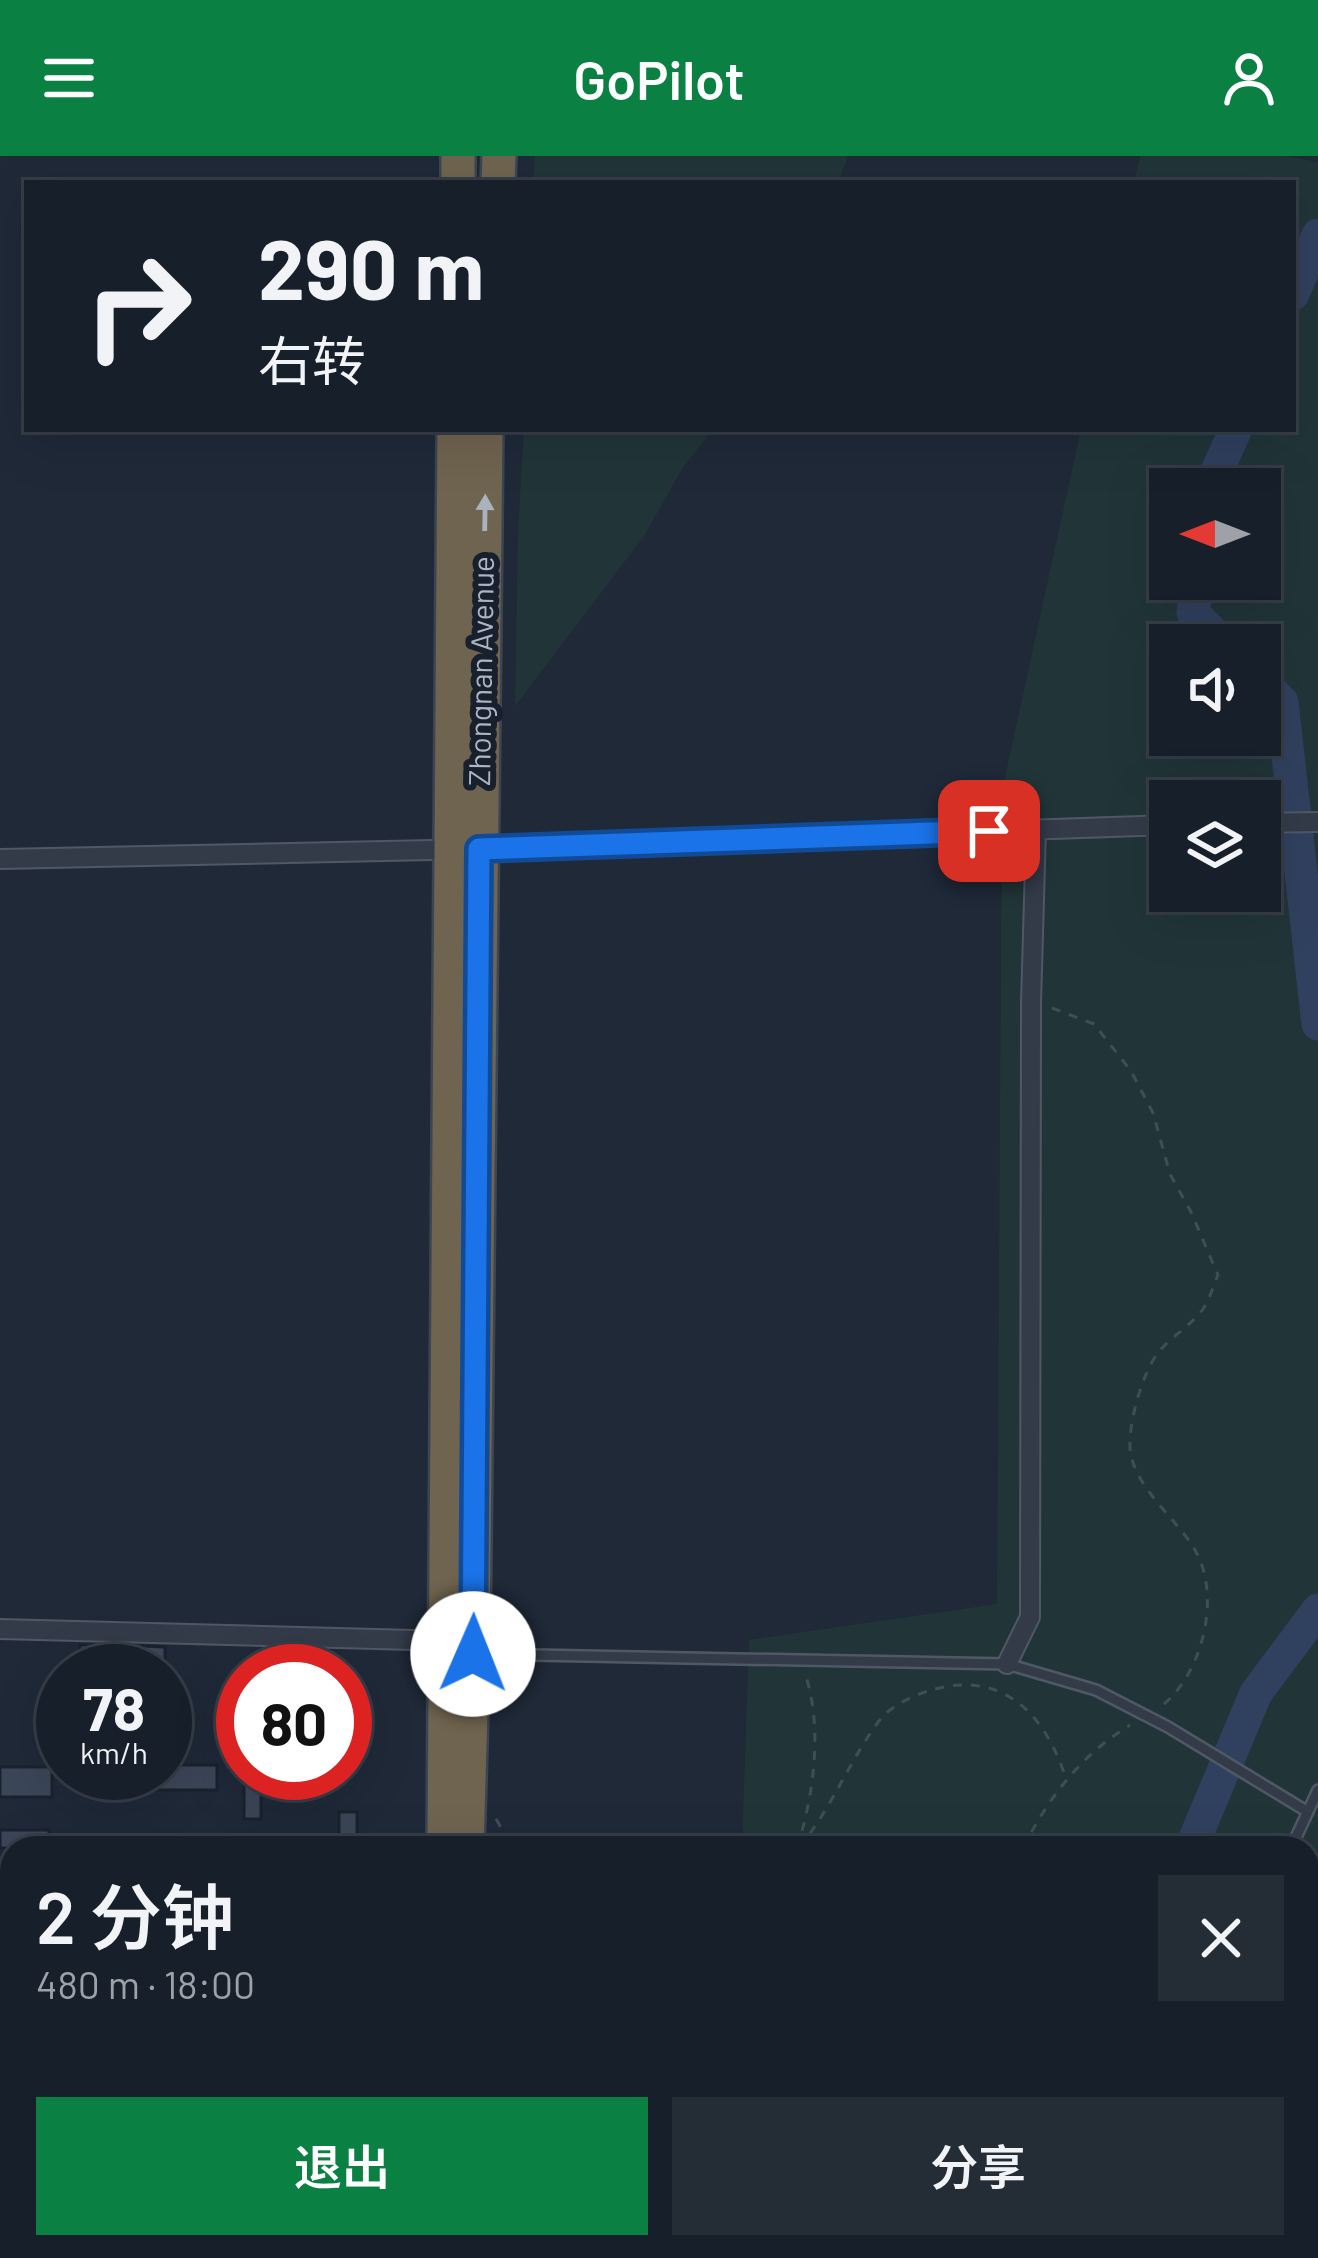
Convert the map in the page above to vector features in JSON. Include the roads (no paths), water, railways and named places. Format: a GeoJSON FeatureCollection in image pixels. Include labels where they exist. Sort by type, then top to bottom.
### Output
{"type":"FeatureCollection","features":[{"type":"Feature","properties":{"kind":"highway","name":"Zhongnan Avenue"},"geometry":{"type":"LineString","coordinates":[[454,432],[466,849],[467,1836]]}},
{"type":"Feature","properties":{"kind":"highway","name":"Zhongnan Avenue"},"geometry":{"type":"LineString","coordinates":[[466,849],[486,432]]}},
{"type":"Feature","properties":{"kind":"highway","name":"Zhongnan Avenue"},"geometry":{"type":"LineString","coordinates":[[445,1836],[465,1646]]}},
{"type":"Feature","properties":{"kind":"street"},"geometry":{"type":"LineString","coordinates":[[1281,823],[1318,822]]}},
{"type":"Feature","properties":{"kind":"street"},"geometry":{"type":"LineString","coordinates":[[0,859],[1149,826]]}},
{"type":"Feature","properties":{"kind":"street"},"geometry":{"type":"LineString","coordinates":[[1007,1664],[1030,1618],[1031,1003],[1036,830]]}},
{"type":"Feature","properties":{"kind":"street"},"geometry":{"type":"LineString","coordinates":[[0,1629],[465,1646]]}},
{"type":"Feature","properties":{"kind":"lane"},"geometry":{"type":"LineString","coordinates":[[465,1646],[1007,1664],[1096,1690],[1168,1727],[1308,1812]]}},
{"type":"Feature","properties":{"kind":"lane"},"geometry":{"type":"LineString","coordinates":[[1297,1836],[1318,1790]]}},
{"type":"Feature","properties":{"kind":"waterway"},"geometry":{"type":"LineString","coordinates":[[1296,287],[1318,235]]}},
{"type":"Feature","properties":{"kind":"waterway"},"geometry":{"type":"LineString","coordinates":[[1218,468],[1235,432]]}},
{"type":"Feature","properties":{"kind":"waterway"},"geometry":{"type":"LineString","coordinates":[[1195,600],[1193,613],[1204,624]]}},
{"type":"Feature","properties":{"kind":"waterway"},"geometry":{"type":"LineString","coordinates":[[1281,701],[1318,1024]]}},
{"type":"Feature","properties":{"kind":"waterway"},"geometry":{"type":"LineString","coordinates":[[1196,1836],[1256,1693],[1318,1610]]}}]}
